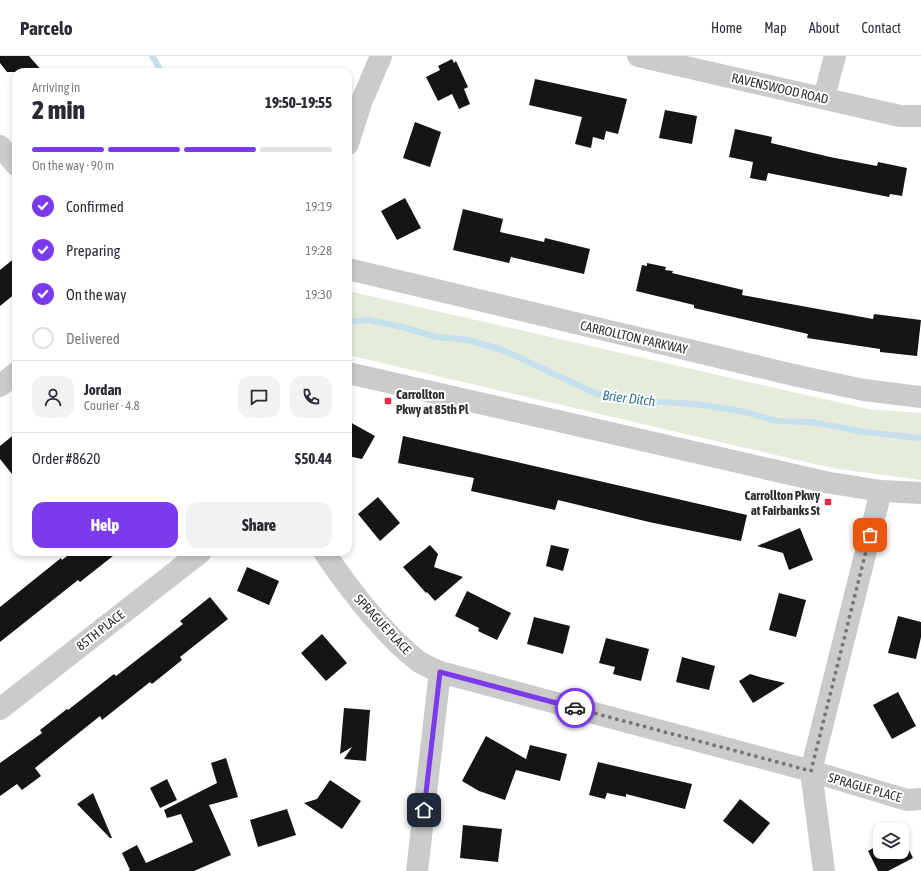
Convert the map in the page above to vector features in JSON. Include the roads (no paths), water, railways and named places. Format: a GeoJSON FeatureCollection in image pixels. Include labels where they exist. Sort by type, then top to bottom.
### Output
{"type":"FeatureCollection","features":[{"type":"Feature","properties":{"kind":"street"},"geometry":{"type":"LineString","coordinates":[[352,131],[361,103],[381,56]]}},
{"type":"Feature","properties":{"kind":"street","name":"RAVENSWOOD ROAD"},"geometry":{"type":"LineString","coordinates":[[638,56],[824,97],[900,116],[921,116]]}},
{"type":"Feature","properties":{"kind":"street"},"geometry":{"type":"LineString","coordinates":[[824,97],[835,56]]}},
{"type":"Feature","properties":{"kind":"street"},"geometry":{"type":"LineString","coordinates":[[0,146],[12,160]]}},
{"type":"Feature","properties":{"kind":"street","name":"CARROLLTON PARKWAY"},"geometry":{"type":"LineString","coordinates":[[352,271],[798,376],[864,390],[921,397]]}},
{"type":"Feature","properties":{"kind":"street"},"geometry":{"type":"LineString","coordinates":[[352,374],[825,482],[881,491],[921,493]]}},
{"type":"Feature","properties":{"kind":"street"},"geometry":{"type":"LineString","coordinates":[[0,386],[12,376]]}},
{"type":"Feature","properties":{"kind":"street"},"geometry":{"type":"LineString","coordinates":[[824,871],[811,771],[881,491]]}},
{"type":"Feature","properties":{"kind":"street","name":"85TH PLACE"},"geometry":{"type":"LineString","coordinates":[[0,709],[196,556]]}},
{"type":"Feature","properties":{"kind":"street","name":"SPRAGUE PLACE"},"geometry":{"type":"LineString","coordinates":[[327,556],[367,609],[402,647],[419,661],[440,672],[811,771],[907,800],[921,799]]}},
{"type":"Feature","properties":{"kind":"street"},"geometry":{"type":"LineString","coordinates":[[417,871],[440,672]]}},
{"type":"Feature","properties":{"kind":"waterway","name":"Brier Ditch"},"geometry":{"type":"LineString","coordinates":[[152,56],[160,68]]}},
{"type":"Feature","properties":{"kind":"waterway","name":"Brier Ditch"},"geometry":{"type":"LineString","coordinates":[[352,322],[368,320],[402,327],[436,337],[468,340],[503,350],[597,394],[629,400],[695,404],[741,411],[777,421],[811,422],[865,432],[921,438]]}},
{"type":"Feature","properties":{"kind":"place","name":"Carrollton Pkwy at 85th Pl"},"geometry":{"type":"Point","coordinates":[388,401]}},
{"type":"Feature","properties":{"kind":"place","name":"Carrollton Pkwy at Fairbanks St"},"geometry":{"type":"Point","coordinates":[828,502]}}]}
